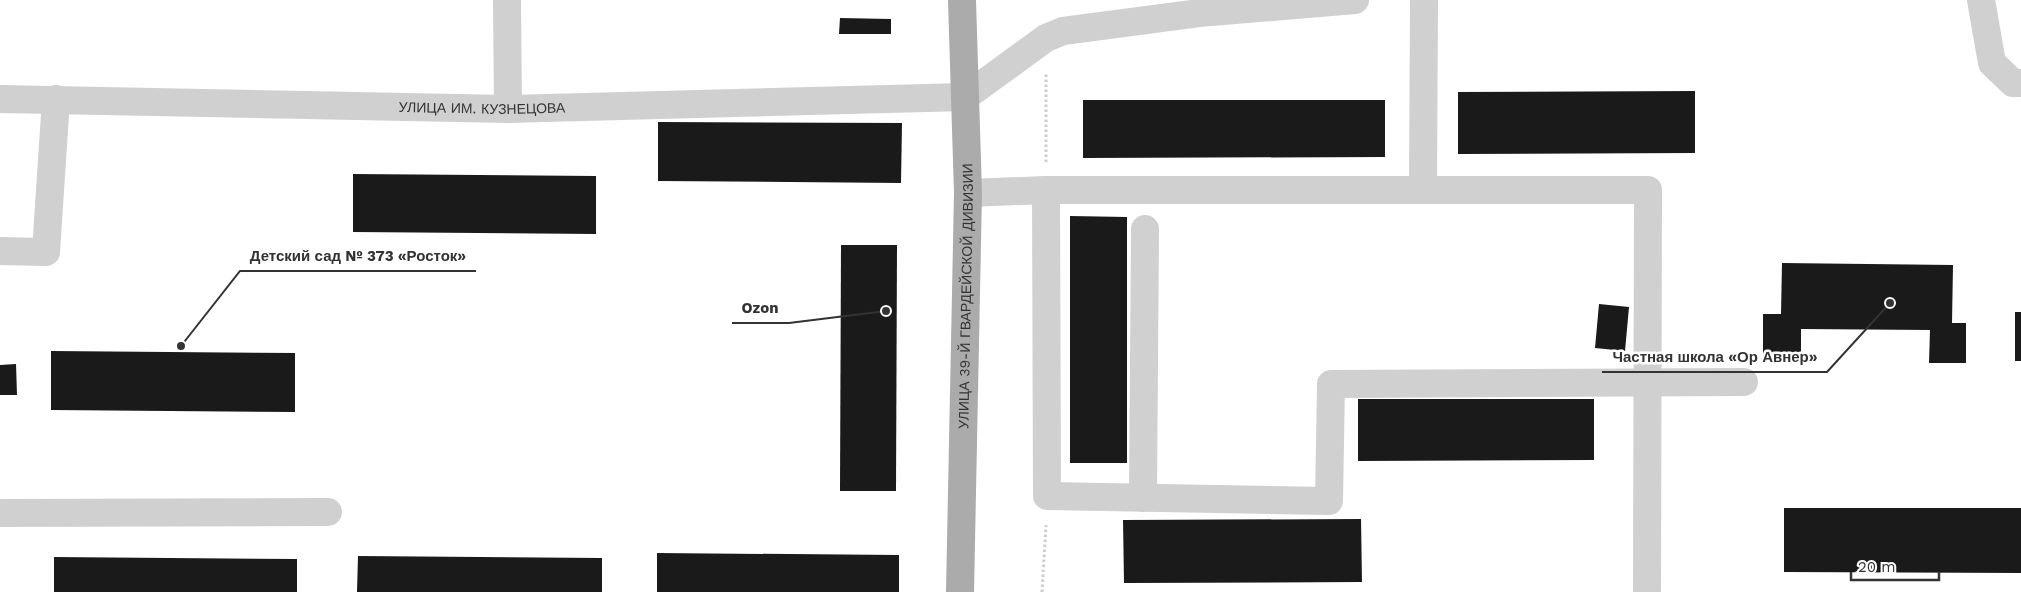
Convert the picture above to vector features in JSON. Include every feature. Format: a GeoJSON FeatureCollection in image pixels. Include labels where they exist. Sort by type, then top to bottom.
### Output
{"type":"FeatureCollection","features":[{"type":"Feature","properties":{"kind":"main road","name":"УЛИЦА 39-Й ГВАРДЕЙСКОЙ ДИВИЗИИ"},"geometry":{"type":"LineString","coordinates":[[960,592],[968,193],[962,0]]}},
{"type":"Feature","properties":{"kind":"street"},"geometry":{"type":"LineString","coordinates":[[507,0],[508,109]]}},
{"type":"Feature","properties":{"kind":"street"},"geometry":{"type":"LineString","coordinates":[[965,97],[1046,38],[1063,31],[1199,13],[1355,0]]}},
{"type":"Feature","properties":{"kind":"street"},"geometry":{"type":"LineString","coordinates":[[1423,190],[1424,0]]}},
{"type":"Feature","properties":{"kind":"street"},"geometry":{"type":"LineString","coordinates":[[1981,0],[1992,63],[2013,83],[2021,83]]}},
{"type":"Feature","properties":{"kind":"street","name":"УЛИЦА ИМ. КУЗНЕЦОВА"},"geometry":{"type":"LineString","coordinates":[[0,99],[508,109],[965,97]]}},
{"type":"Feature","properties":{"kind":"street"},"geometry":{"type":"LineString","coordinates":[[0,251],[46,252],[56,99]]}},
{"type":"Feature","properties":{"kind":"street"},"geometry":{"type":"LineString","coordinates":[[1046,190],[1048,496],[1329,501],[1331,384],[1744,382]]}},
{"type":"Feature","properties":{"kind":"street"},"geometry":{"type":"LineString","coordinates":[[968,193],[1046,190],[1648,190],[1647,592]]}},
{"type":"Feature","properties":{"kind":"street"},"geometry":{"type":"LineString","coordinates":[[1143,498],[1145,229]]}},
{"type":"Feature","properties":{"kind":"street"},"geometry":{"type":"LineString","coordinates":[[0,513],[328,512]]}},
{"type":"Feature","properties":{"kind":"path"},"geometry":{"type":"LineString","coordinates":[[1046,38],[1046,190]]}},
{"type":"Feature","properties":{"kind":"path"},"geometry":{"type":"LineString","coordinates":[[1042,592],[1048,496]]}},
{"type":"Feature","properties":{"kind":"building"},"geometry":{"type":"Polygon","coordinates":[[[840,18],[891,19],[891,34],[839,34],[840,18]]]}},
{"type":"Feature","properties":{"kind":"building"},"geometry":{"type":"Polygon","coordinates":[[[1695,91],[1695,153],[1458,154],[1458,92],[1695,91]]]}},
{"type":"Feature","properties":{"kind":"building"},"geometry":{"type":"Polygon","coordinates":[[[1083,100],[1385,100],[1385,157],[1083,158],[1083,100]]]}},
{"type":"Feature","properties":{"kind":"building"},"geometry":{"type":"Polygon","coordinates":[[[658,122],[902,123],[901,183],[658,181],[658,122]]]}},
{"type":"Feature","properties":{"kind":"building"},"geometry":{"type":"Polygon","coordinates":[[[353,174],[596,176],[596,234],[353,232],[353,174]]]}},
{"type":"Feature","properties":{"kind":"building"},"geometry":{"type":"Polygon","coordinates":[[[1070,216],[1127,217],[1127,463],[1070,463],[1070,216]]]}},
{"type":"Feature","properties":{"kind":"building"},"geometry":{"type":"Polygon","coordinates":[[[841,245],[897,245],[896,491],[840,491],[841,245]]]}},
{"type":"Feature","properties":{"kind":"building"},"geometry":{"type":"Polygon","coordinates":[[[1782,263],[1953,265],[1952,323],[1966,323],[1966,363],[1929,363],[1930,330],[1801,329],[1801,361],[1763,361],[1763,314],[1781,314],[1782,263]]]}},
{"type":"Feature","properties":{"kind":"building"},"geometry":{"type":"Polygon","coordinates":[[[1599,304],[1629,307],[1625,351],[1595,348],[1599,304]]]}},
{"type":"Feature","properties":{"kind":"building"},"geometry":{"type":"Polygon","coordinates":[[[2015,312],[2021,312],[2021,361],[2015,361],[2015,312]]]}},
{"type":"Feature","properties":{"kind":"building"},"geometry":{"type":"Polygon","coordinates":[[[51,351],[295,353],[295,412],[51,410],[51,351]]]}},
{"type":"Feature","properties":{"kind":"building"},"geometry":{"type":"Polygon","coordinates":[[[16,364],[17,395],[0,395],[0,365],[16,364]]]}},
{"type":"Feature","properties":{"kind":"building"},"geometry":{"type":"Polygon","coordinates":[[[1358,399],[1594,399],[1594,460],[1358,461],[1358,399]]]}},
{"type":"Feature","properties":{"kind":"building"},"geometry":{"type":"Polygon","coordinates":[[[1784,508],[2021,508],[2021,573],[1784,572],[1784,508]]]}},
{"type":"Feature","properties":{"kind":"building"},"geometry":{"type":"Polygon","coordinates":[[[1361,519],[1362,582],[1124,583],[1123,520],[1361,519]]]}},
{"type":"Feature","properties":{"kind":"building"},"geometry":{"type":"Polygon","coordinates":[[[657,553],[899,555],[899,592],[657,592],[657,553]]]}},
{"type":"Feature","properties":{"kind":"building"},"geometry":{"type":"Polygon","coordinates":[[[358,556],[602,558],[602,592],[357,592],[358,556]]]}},
{"type":"Feature","properties":{"kind":"building"},"geometry":{"type":"Polygon","coordinates":[[[54,557],[297,559],[297,592],[54,592],[54,557]]]}},
{"type":"Feature","properties":{"kind":"place","name":"Частная школа «Ор Авнер»"},"geometry":{"type":"Point","coordinates":[1890,303]}},
{"type":"Feature","properties":{"kind":"place","name":"Ozon"},"geometry":{"type":"Point","coordinates":[886,311]}},
{"type":"Feature","properties":{"kind":"place","name":"Детский сад № 373 «Росток»"},"geometry":{"type":"Point","coordinates":[181,346]}}]}
